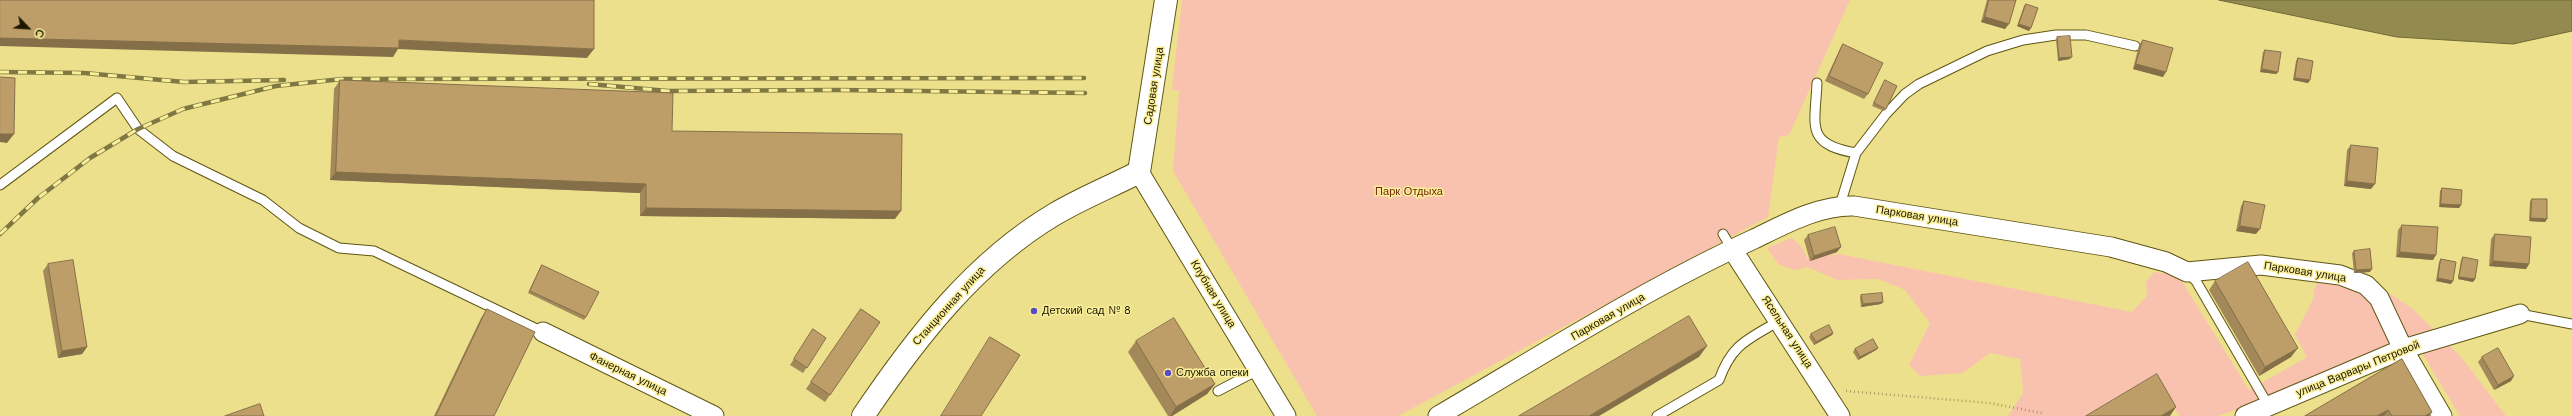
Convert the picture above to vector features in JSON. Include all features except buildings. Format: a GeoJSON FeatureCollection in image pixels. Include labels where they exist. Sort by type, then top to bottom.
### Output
{"type":"FeatureCollection","features":[{"type":"Feature","properties":{"kind":"street","name":"Садовая улица"},"geometry":{"type":"LineString","coordinates":[[1139,172],[1166,0]]}},
{"type":"Feature","properties":{"kind":"street","name":"Клубная улица"},"geometry":{"type":"LineString","coordinates":[[1139,172],[1286,416]]}},
{"type":"Feature","properties":{"kind":"street","name":"Станционная улица"},"geometry":{"type":"LineString","coordinates":[[863,416],[903,357],[945,308],[988,264],[1055,214],[1139,172]]}},
{"type":"Feature","properties":{"kind":"street","name":"Парковая улица"},"geometry":{"type":"LineString","coordinates":[[1438,416],[1675,278],[1728,241],[1789,223],[1840,205],[2111,247],[2166,262],[2187,272],[2261,265],[2340,275],[2366,284],[2378,298],[2403,349],[2442,416]]}},
{"type":"Feature","properties":{"kind":"street","name":"Ясельная улица"},"geometry":{"type":"LineString","coordinates":[[1728,241],[1840,416]]}},
{"type":"Feature","properties":{"kind":"street","name":"улица Варвары Петровой"},"geometry":{"type":"LineString","coordinates":[[2257,412],[2403,349],[2520,314]]}},
{"type":"Feature","properties":{"kind":"street","name":"Фанерная улица"},"geometry":{"type":"LineString","coordinates":[[543,332],[714,416]]}},
{"type":"Feature","properties":{"kind":"lane"},"geometry":{"type":"LineString","coordinates":[[1840,205],[1856,153],[1870,133],[1905,94],[1925,81],[1987,50],[2024,40],[2056,35],[2086,35],[2135,46]]}},
{"type":"Feature","properties":{"kind":"lane"},"geometry":{"type":"LineString","coordinates":[[1816,83],[1815,128],[1818,136],[1824,144],[1834,149],[1856,153]]}},
{"type":"Feature","properties":{"kind":"lane"},"geometry":{"type":"LineString","coordinates":[[0,185],[117,98],[138,130],[173,156],[263,200],[299,228],[339,248],[374,251],[543,332]]}},
{"type":"Feature","properties":{"kind":"lane"},"geometry":{"type":"LineString","coordinates":[[2187,272],[2196,280],[2257,412]]}},
{"type":"Feature","properties":{"kind":"lane"},"geometry":{"type":"LineString","coordinates":[[2520,314],[2572,324]]}},
{"type":"Feature","properties":{"kind":"lane"},"geometry":{"type":"LineString","coordinates":[[1657,416],[1669,413],[1719,380],[1726,361],[1738,346],[1779,321]]}},
{"type":"Feature","properties":{"kind":"lane"},"geometry":{"type":"LineString","coordinates":[[1218,391],[1258,370]]}},
{"type":"Feature","properties":{"kind":"path"},"geometry":{"type":"LineString","coordinates":[[1824,389],[1988,403],[2042,413]]}},
{"type":"Feature","properties":{"kind":"green space","name":"Парк Отдыха"},"geometry":{"type":"Polygon","coordinates":[[[1182,0],[1850,0],[1789,135],[1779,137],[1768,217],[1398,416],[1317,416],[1173,171],[1179,91],[1172,90],[1182,0]]]}},
{"type":"Feature","properties":{"kind":"green space"},"geometry":{"type":"Polygon","coordinates":[[[1792,238],[1802,247],[1807,258],[1839,254],[2132,312],[2147,296],[2146,282],[2154,272],[2178,275],[2249,390],[2307,357],[2295,335],[2313,299],[2314,289],[2319,280],[2378,286],[2413,309],[2462,358],[2506,416],[2460,416],[2414,340],[2260,402],[2218,416],[2180,416],[2153,379],[2090,416],[2008,416],[2023,393],[2020,359],[1990,353],[1963,373],[1920,376],[1909,365],[1930,323],[1905,290],[1878,279],[1837,280],[1808,267],[1794,270],[1778,264],[1767,248],[1792,238]]]}},
{"type":"Feature","properties":{"kind":"shaded area"},"geometry":{"type":"Polygon","coordinates":[[[2219,0],[2572,0],[2572,31],[2513,44],[2397,37],[2219,0]]]}},
{"type":"Feature","properties":{"kind":"railway"},"geometry":{"type":"LineString","coordinates":[[0,72],[84,73],[184,82],[284,80]]}},
{"type":"Feature","properties":{"kind":"railway"},"geometry":{"type":"LineString","coordinates":[[0,234],[38,198],[90,158],[138,129],[183,109],[276,86],[342,79],[1084,78]]}},
{"type":"Feature","properties":{"kind":"railway"},"geometry":{"type":"LineString","coordinates":[[589,84],[668,91],[837,90],[1085,93]]}},
{"type":"Feature","properties":{"kind":"place","name":"Детский сад № 8"},"geometry":{"type":"Point","coordinates":[1034,311]}},
{"type":"Feature","properties":{"kind":"place","name":"Служба опеки"},"geometry":{"type":"Point","coordinates":[1168,373]}}]}
